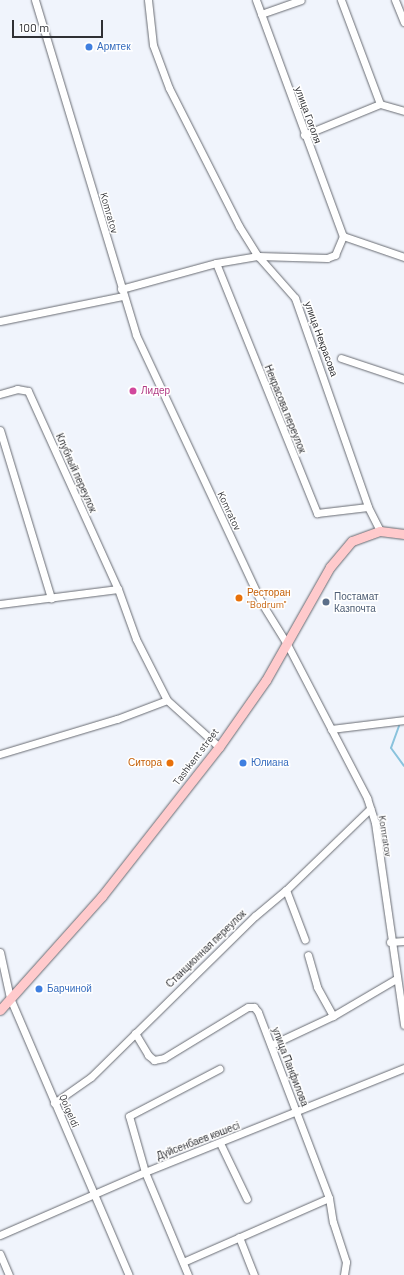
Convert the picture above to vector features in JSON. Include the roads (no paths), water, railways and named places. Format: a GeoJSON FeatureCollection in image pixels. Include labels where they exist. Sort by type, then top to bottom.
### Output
{"type":"FeatureCollection","features":[{"type":"Feature","properties":{"kind":"main road","name":"Tashkent street"},"geometry":{"type":"LineString","coordinates":[[0,1010],[102,896],[219,747],[266,680],[330,567],[352,541],[380,532],[404,534]]}},
{"type":"Feature","properties":{"kind":"street","name":"Komratov"},"geometry":{"type":"LineString","coordinates":[[35,0],[136,335],[260,600],[287,644],[370,809],[374,823],[390,942],[404,1025]]}},
{"type":"Feature","properties":{"kind":"street","name":"улица Некрасова"},"geometry":{"type":"LineString","coordinates":[[148,0],[153,45],[169,88],[239,226],[258,256],[295,298],[368,507],[380,532]]}},
{"type":"Feature","properties":{"kind":"street","name":"улица Гоголя"},"geometry":{"type":"LineString","coordinates":[[256,0],[304,136],[343,236]]}},
{"type":"Feature","properties":{"kind":"street"},"geometry":{"type":"LineString","coordinates":[[261,14],[301,0]]}},
{"type":"Feature","properties":{"kind":"street"},"geometry":{"type":"LineString","coordinates":[[341,0],[380,104]]}},
{"type":"Feature","properties":{"kind":"street"},"geometry":{"type":"LineString","coordinates":[[395,0],[404,22]]}},
{"type":"Feature","properties":{"kind":"street"},"geometry":{"type":"LineString","coordinates":[[304,136],[380,104],[404,111]]}},
{"type":"Feature","properties":{"kind":"street"},"geometry":{"type":"LineString","coordinates":[[0,321],[122,292],[216,263],[258,256],[327,258],[335,255],[343,236],[404,257]]}},
{"type":"Feature","properties":{"kind":"street","name":"Некрасова переулок"},"geometry":{"type":"LineString","coordinates":[[216,263],[317,513],[368,507]]}},
{"type":"Feature","properties":{"kind":"street"},"geometry":{"type":"LineString","coordinates":[[341,358],[404,379]]}},
{"type":"Feature","properties":{"kind":"street","name":"Клубный переулок"},"geometry":{"type":"LineString","coordinates":[[0,394],[17,389],[28,391],[118,589],[136,639],[167,700],[219,747]]}},
{"type":"Feature","properties":{"kind":"street"},"geometry":{"type":"LineString","coordinates":[[0,430],[51,598]]}},
{"type":"Feature","properties":{"kind":"street"},"geometry":{"type":"LineString","coordinates":[[0,604],[118,589]]}},
{"type":"Feature","properties":{"kind":"street"},"geometry":{"type":"LineString","coordinates":[[0,754],[117,720],[167,700]]}},
{"type":"Feature","properties":{"kind":"street"},"geometry":{"type":"LineString","coordinates":[[331,729],[404,720]]}},
{"type":"Feature","properties":{"kind":"street","name":"Станционная переулок"},"geometry":{"type":"LineString","coordinates":[[54,1103],[90,1077],[255,916],[286,890],[370,809]]}},
{"type":"Feature","properties":{"kind":"street"},"geometry":{"type":"LineString","coordinates":[[286,890],[305,940]]}},
{"type":"Feature","properties":{"kind":"street"},"geometry":{"type":"LineString","coordinates":[[390,942],[404,941]]}},
{"type":"Feature","properties":{"kind":"street","name":"Qoigeldi"},"geometry":{"type":"LineString","coordinates":[[0,952],[10,998],[129,1275]]}},
{"type":"Feature","properties":{"kind":"street"},"geometry":{"type":"LineString","coordinates":[[308,955],[317,987],[333,1016]]}},
{"type":"Feature","properties":{"kind":"street"},"geometry":{"type":"LineString","coordinates":[[271,1045],[333,1016],[396,979]]}},
{"type":"Feature","properties":{"kind":"street","name":"улица Панфилова"},"geometry":{"type":"LineString","coordinates":[[135,1032],[148,1055],[154,1060],[164,1058],[248,1007],[254,1007],[258,1012],[271,1045],[329,1198],[333,1222],[346,1262],[344,1275]]}},
{"type":"Feature","properties":{"kind":"street","name":"Дүйсенбаев көшесі"},"geometry":{"type":"LineString","coordinates":[[0,1235],[95,1195],[144,1172],[220,1144],[404,1068]]}},
{"type":"Feature","properties":{"kind":"street"},"geometry":{"type":"LineString","coordinates":[[188,1275],[144,1172],[129,1116],[219,1069]]}},
{"type":"Feature","properties":{"kind":"street"},"geometry":{"type":"LineString","coordinates":[[220,1144],[247,1199]]}},
{"type":"Feature","properties":{"kind":"street"},"geometry":{"type":"LineString","coordinates":[[183,1262],[329,1198]]}},
{"type":"Feature","properties":{"kind":"street"},"geometry":{"type":"LineString","coordinates":[[239,1237],[254,1275]]}},
{"type":"Feature","properties":{"kind":"street"},"geometry":{"type":"LineString","coordinates":[[0,1254],[9,1275]]}},
{"type":"Feature","properties":{"kind":"waterway"},"geometry":{"type":"LineString","coordinates":[[399,726],[391,748],[404,766]]}},
{"type":"Feature","properties":{"kind":"place","name":"Армтек"},"geometry":{"type":"Point","coordinates":[89,47]}},
{"type":"Feature","properties":{"kind":"place","name":"Лидер"},"geometry":{"type":"Point","coordinates":[133,391]}},
{"type":"Feature","properties":{"kind":"place","name":"Ресторан \"Bodrum\""},"geometry":{"type":"Point","coordinates":[239,598]}},
{"type":"Feature","properties":{"kind":"place","name":"Постамат Казпочта"},"geometry":{"type":"Point","coordinates":[326,602]}},
{"type":"Feature","properties":{"kind":"place","name":"Ситора"},"geometry":{"type":"Point","coordinates":[170,763]}},
{"type":"Feature","properties":{"kind":"place","name":"Юлиана"},"geometry":{"type":"Point","coordinates":[243,763]}},
{"type":"Feature","properties":{"kind":"place","name":"Барчиной"},"geometry":{"type":"Point","coordinates":[39,989]}}]}
